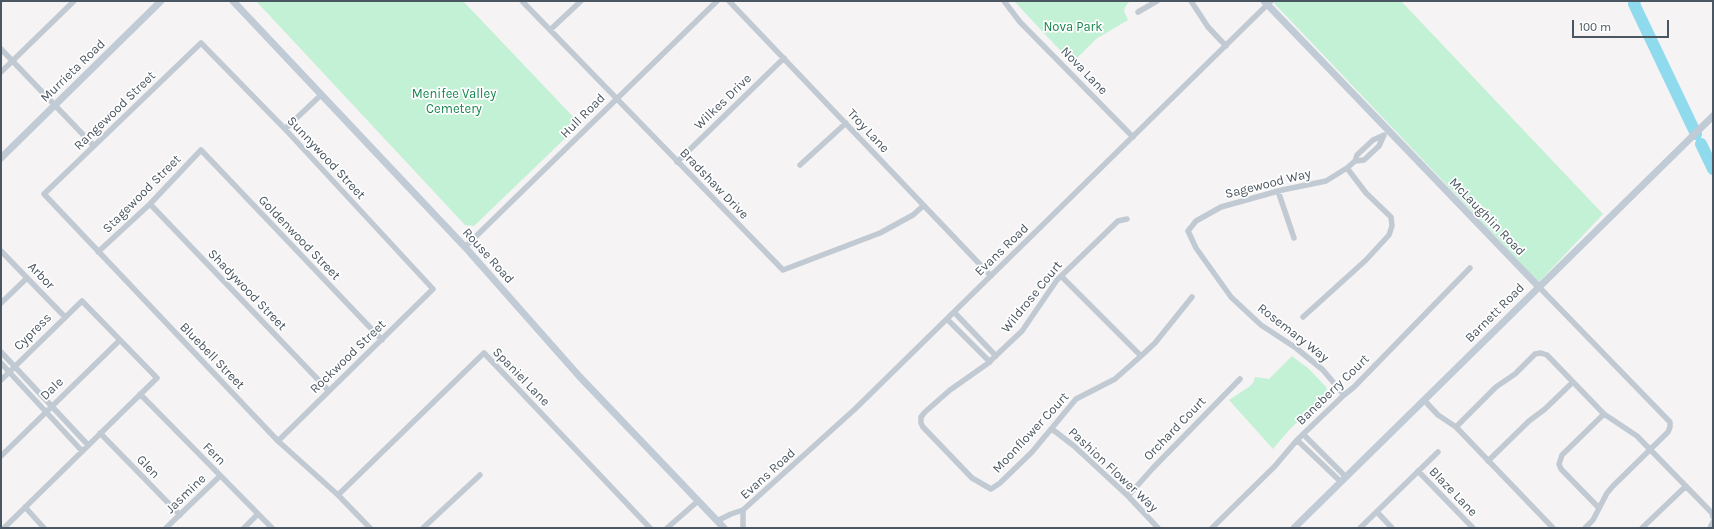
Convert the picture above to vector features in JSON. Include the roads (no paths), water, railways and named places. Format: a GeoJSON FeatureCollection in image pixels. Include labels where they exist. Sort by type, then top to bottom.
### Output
{"type":"FeatureCollection","features":[{"type":"Feature","properties":{"kind":"street"},"geometry":{"type":"LineString","coordinates":[[1,72],[74,1]]}},
{"type":"Feature","properties":{"kind":"street","name":"Murrieta Road"},"geometry":{"type":"LineString","coordinates":[[1,158],[161,1]]}},
{"type":"Feature","properties":{"kind":"street","name":"Rouse Road"},"geometry":{"type":"LineString","coordinates":[[233,1],[464,247],[579,376],[724,528]]}},
{"type":"Feature","properties":{"kind":"street","name":"Bradshaw Drive"},"geometry":{"type":"LineString","coordinates":[[522,1],[783,270],[880,234],[913,215],[923,206]]}},
{"type":"Feature","properties":{"kind":"street"},"geometry":{"type":"LineString","coordinates":[[550,30],[581,1]]}},
{"type":"Feature","properties":{"kind":"street","name":"Hull Road"},"geometry":{"type":"LineString","coordinates":[[464,247],[717,1]]}},
{"type":"Feature","properties":{"kind":"street","name":"Troy Lane"},"geometry":{"type":"LineString","coordinates":[[729,1],[991,276]]}},
{"type":"Feature","properties":{"kind":"street","name":"Nova Lane"},"geometry":{"type":"LineString","coordinates":[[1004,1],[1020,22],[1133,137]]}},
{"type":"Feature","properties":{"kind":"street"},"geometry":{"type":"LineString","coordinates":[[1138,12],[1157,1]]}},
{"type":"Feature","properties":{"kind":"street"},"geometry":{"type":"LineString","coordinates":[[1191,1],[1208,28],[1226,46]]}},
{"type":"Feature","properties":{"kind":"street","name":"Evans Road"},"geometry":{"type":"LineString","coordinates":[[717,521],[743,510],[855,409],[1226,46],[1268,2]]}},
{"type":"Feature","properties":{"kind":"street","name":"McLaughlin Road"},"geometry":{"type":"LineString","coordinates":[[1268,2],[1386,133],[1670,422],[1668,432],[1651,449]]}},
{"type":"Feature","properties":{"kind":"street","name":"Sunnywood Street"},"geometry":{"type":"LineString","coordinates":[[201,43],[285,130],[433,289]]}},
{"type":"Feature","properties":{"kind":"street","name":"Rangewood Street"},"geometry":{"type":"LineString","coordinates":[[44,194],[201,43]]}},
{"type":"Feature","properties":{"kind":"street"},"geometry":{"type":"LineString","coordinates":[[1,49],[94,146]]}},
{"type":"Feature","properties":{"kind":"street","name":"Wilkes Drive"},"geometry":{"type":"LineString","coordinates":[[677,162],[784,58]]}},
{"type":"Feature","properties":{"kind":"street"},"geometry":{"type":"LineString","coordinates":[[285,130],[321,95]]}},
{"type":"Feature","properties":{"kind":"street","name":"Barnett Road"},"geometry":{"type":"LineString","coordinates":[[1294,528],[1713,116]]}},
{"type":"Feature","properties":{"kind":"street"},"geometry":{"type":"LineString","coordinates":[[800,165],[846,123]]}},
{"type":"Feature","properties":{"kind":"street","name":"Sagewood Way"},"geometry":{"type":"LineString","coordinates":[[1188,230],[1196,221],[1222,206],[1278,191],[1326,181],[1347,168],[1355,161],[1364,160],[1379,146],[1386,133]]}},
{"type":"Feature","properties":{"kind":"street","name":"Stagewood Street"},"geometry":{"type":"LineString","coordinates":[[98,252],[150,204],[201,150]]}},
{"type":"Feature","properties":{"kind":"street","name":"Goldenwood Street"},"geometry":{"type":"LineString","coordinates":[[201,150],[382,340]]}},
{"type":"Feature","properties":{"kind":"street"},"geometry":{"type":"LineString","coordinates":[[1303,317],[1366,260],[1389,235],[1392,226],[1391,217],[1366,193],[1347,168]]}},
{"type":"Feature","properties":{"kind":"street"},"geometry":{"type":"LineString","coordinates":[[1278,191],[1294,238]]}},
{"type":"Feature","properties":{"kind":"street","name":"Bluebell Street"},"geometry":{"type":"LineString","coordinates":[[44,194],[278,441],[338,495],[370,528]]}},
{"type":"Feature","properties":{"kind":"street","name":"Shadywood Street"},"geometry":{"type":"LineString","coordinates":[[150,204],[328,390]]}},
{"type":"Feature","properties":{"kind":"street","name":"Wildrose Court"},"geometry":{"type":"LineString","coordinates":[[991,489],[972,478],[923,427],[921,417],[940,398],[990,362],[1022,331],[1048,291],[1061,276],[1118,221],[1128,219]]}},
{"type":"Feature","properties":{"kind":"street","name":"Rosemary Way"},"geometry":{"type":"LineString","coordinates":[[1188,230],[1196,248],[1231,297],[1261,326],[1296,348],[1323,370],[1344,395]]}},
{"type":"Feature","properties":{"kind":"street","name":"Arbor"},"geometry":{"type":"LineString","coordinates":[[1,251],[65,317]]}},
{"type":"Feature","properties":{"kind":"street","name":"Baneberry Court"},"geometry":{"type":"LineString","coordinates":[[1212,528],[1275,466],[1297,440],[1354,387],[1470,268]]}},
{"type":"Feature","properties":{"kind":"street"},"geometry":{"type":"LineString","coordinates":[[1061,276],[1141,356]]}},
{"type":"Feature","properties":{"kind":"street"},"geometry":{"type":"LineString","coordinates":[[1,303],[27,278]]}},
{"type":"Feature","properties":{"kind":"street","name":"Rockwood Street"},"geometry":{"type":"LineString","coordinates":[[278,441],[328,390],[382,340],[433,289]]}},
{"type":"Feature","properties":{"kind":"street","name":"Moonflower Court"},"geometry":{"type":"LineString","coordinates":[[991,489],[1000,483],[1021,463],[1052,429],[1076,399],[1115,379],[1155,343],[1192,297]]}},
{"type":"Feature","properties":{"kind":"street","name":"Cypress"},"geometry":{"type":"LineString","coordinates":[[1,380],[82,301],[120,340]]}},
{"type":"Feature","properties":{"kind":"street"},"geometry":{"type":"LineString","coordinates":[[954,312],[996,356]]}},
{"type":"Feature","properties":{"kind":"street"},"geometry":{"type":"LineString","coordinates":[[947,319],[990,362]]}},
{"type":"Feature","properties":{"kind":"street"},"geometry":{"type":"LineString","coordinates":[[4,528],[157,378],[120,340]]}},
{"type":"Feature","properties":{"kind":"street","name":"Dale"},"geometry":{"type":"LineString","coordinates":[[1,456],[120,340]]}},
{"type":"Feature","properties":{"kind":"street"},"geometry":{"type":"LineString","coordinates":[[1,352],[88,445]]}},
{"type":"Feature","properties":{"kind":"street","name":"Spaniel Lane"},"geometry":{"type":"LineString","coordinates":[[338,495],[484,353],[650,528]]}},
{"type":"Feature","properties":{"kind":"street"},"geometry":{"type":"LineString","coordinates":[[1456,427],[1496,388],[1515,374],[1535,354],[1541,353],[1547,356],[1604,414],[1633,432],[1651,449],[1712,513],[1713,517]]}},
{"type":"Feature","properties":{"kind":"street"},"geometry":{"type":"LineString","coordinates":[[1,363],[82,451]]}},
{"type":"Feature","properties":{"kind":"street","name":"Orchard Court"},"geometry":{"type":"LineString","coordinates":[[1128,496],[1153,468],[1240,379]]}},
{"type":"Feature","properties":{"kind":"street"},"geometry":{"type":"LineString","coordinates":[[1488,461],[1529,421],[1545,409],[1573,382]]}},
{"type":"Feature","properties":{"kind":"street","name":"Fern"},"geometry":{"type":"LineString","coordinates":[[140,394],[272,528]]}},
{"type":"Feature","properties":{"kind":"street"},"geometry":{"type":"LineString","coordinates":[[1424,400],[1438,415],[1456,427],[1553,528]]}},
{"type":"Feature","properties":{"kind":"street"},"geometry":{"type":"LineString","coordinates":[[1599,508],[1561,469],[1559,464],[1562,455],[1604,414]]}},
{"type":"Feature","properties":{"kind":"street","name":"Pashion Flower Way"},"geometry":{"type":"LineString","coordinates":[[1052,429],[1074,446],[1128,496],[1158,528]]}},
{"type":"Feature","properties":{"kind":"street","name":"Glen"},"geometry":{"type":"LineString","coordinates":[[100,433],[180,515]]}},
{"type":"Feature","properties":{"kind":"street"},"geometry":{"type":"LineString","coordinates":[[1303,434],[1343,480]]}},
{"type":"Feature","properties":{"kind":"street"},"geometry":{"type":"LineString","coordinates":[[1297,440],[1343,480]]}},
{"type":"Feature","properties":{"kind":"street"},"geometry":{"type":"LineString","coordinates":[[1585,528],[1593,520],[1607,493],[1651,449]]}},
{"type":"Feature","properties":{"kind":"street"},"geometry":{"type":"LineString","coordinates":[[1360,528],[1438,452]]}},
{"type":"Feature","properties":{"kind":"street","name":"Blaze Lane"},"geometry":{"type":"LineString","coordinates":[[1418,472],[1473,528]]}},
{"type":"Feature","properties":{"kind":"street"},"geometry":{"type":"LineString","coordinates":[[423,528],[480,475]]}},
{"type":"Feature","properties":{"kind":"street","name":"Jasmine"},"geometry":{"type":"LineString","coordinates":[[166,528],[220,476]]}},
{"type":"Feature","properties":{"kind":"street"},"geometry":{"type":"LineString","coordinates":[[1642,528],[1686,486]]}},
{"type":"Feature","properties":{"kind":"street"},"geometry":{"type":"LineString","coordinates":[[667,528],[698,501]]}},
{"type":"Feature","properties":{"kind":"street"},"geometry":{"type":"LineString","coordinates":[[25,507],[44,528]]}},
{"type":"Feature","properties":{"kind":"street","name":"Evans Road"},"geometry":{"type":"LineString","coordinates":[[743,510],[743,528]]}},
{"type":"Feature","properties":{"kind":"street"},"geometry":{"type":"LineString","coordinates":[[1376,512],[1392,528]]}},
{"type":"Feature","properties":{"kind":"street"},"geometry":{"type":"LineString","coordinates":[[244,528],[258,514]]}},
{"type":"Feature","properties":{"kind":"street"},"geometry":{"type":"LineString","coordinates":[[1710,528],[1713,522]]}},
{"type":"Feature","properties":{"kind":"waterway"},"geometry":{"type":"LineString","coordinates":[[1635,1],[1634,4],[1696,134]]}},
{"type":"Feature","properties":{"kind":"waterway"},"geometry":{"type":"LineString","coordinates":[[1701,144],[1713,169]]}},
{"type":"Feature","properties":{"kind":"park label","name":"Nova Park"},"geometry":{"type":"Point","coordinates":[1073,27]}},
{"type":"Feature","properties":{"kind":"park label","name":"Menifee Valley Cemetery"},"geometry":{"type":"Point","coordinates":[454,102]}}]}
